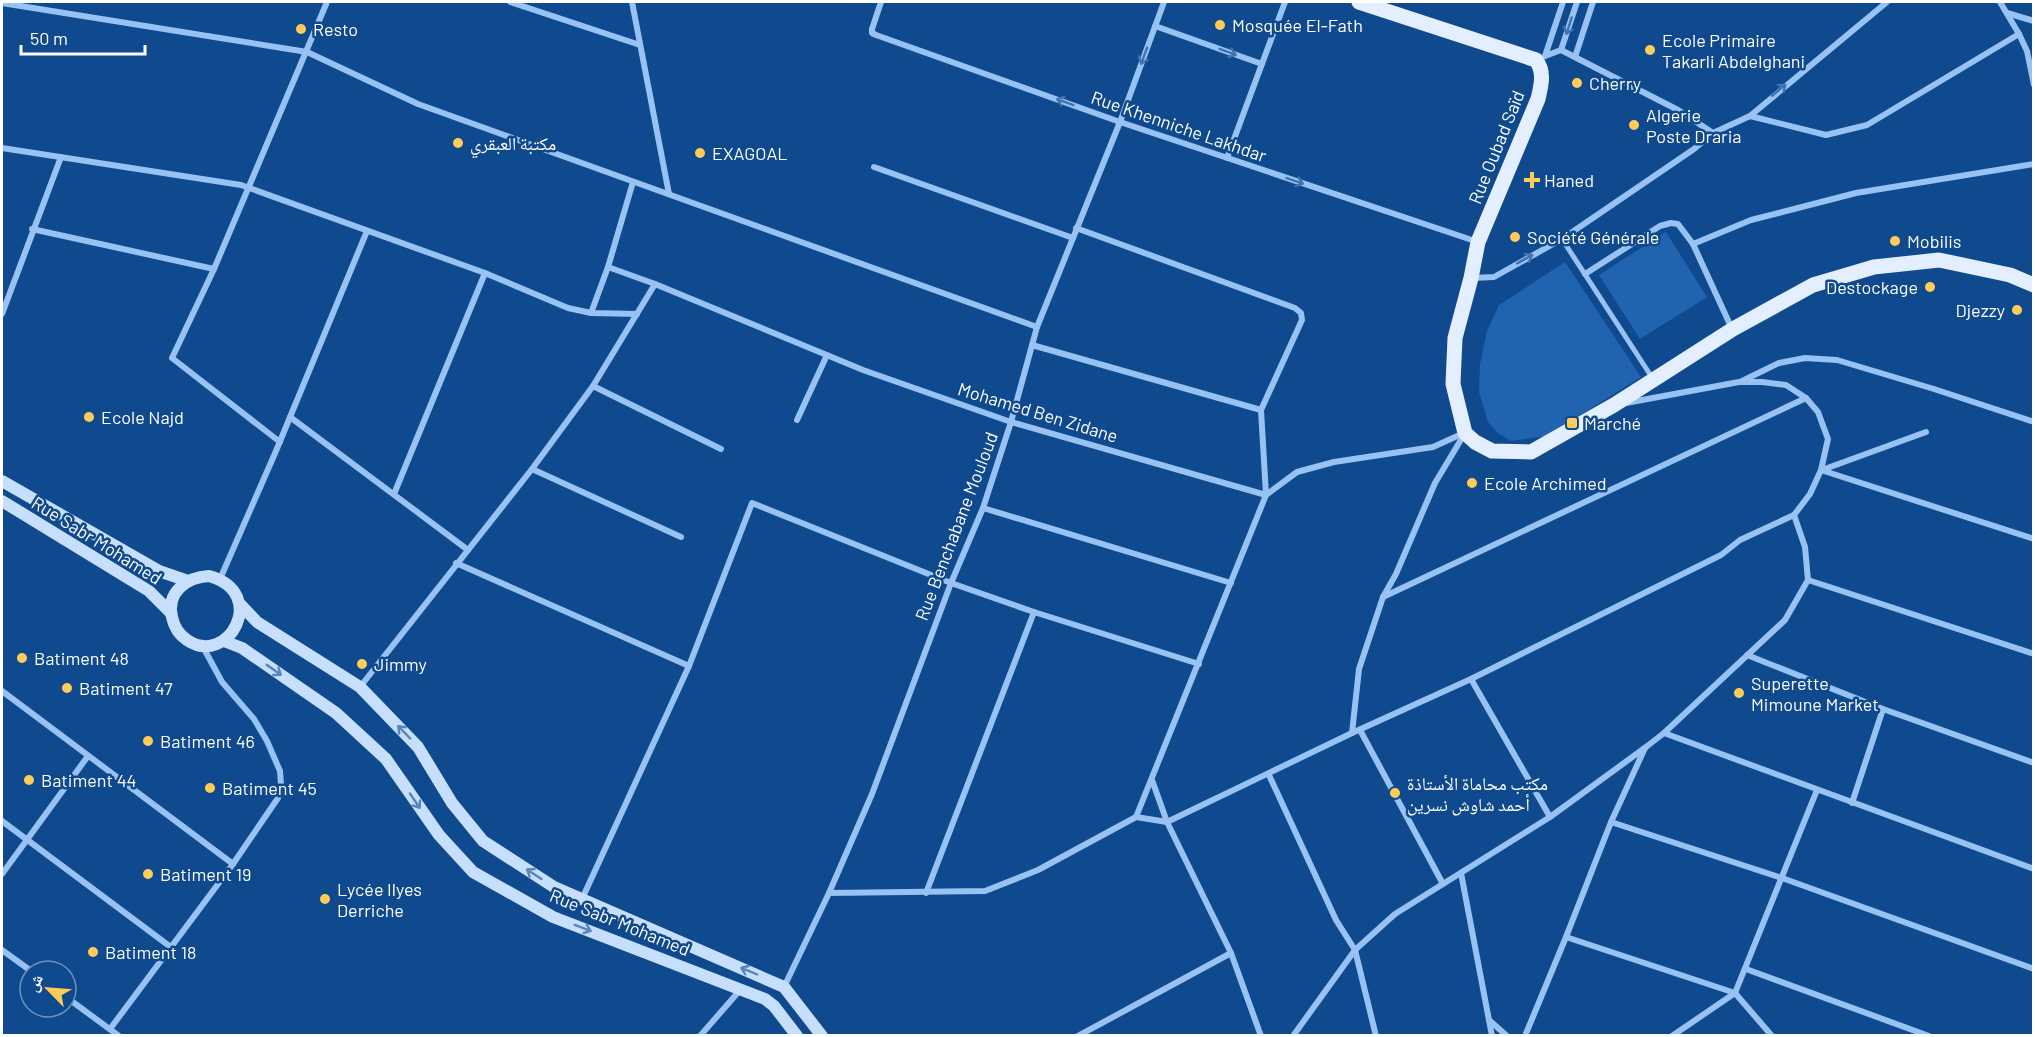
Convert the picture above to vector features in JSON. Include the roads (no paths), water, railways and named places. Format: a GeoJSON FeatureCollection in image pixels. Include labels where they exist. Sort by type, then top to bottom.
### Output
{"type":"FeatureCollection","features":[{"type":"Feature","properties":{"kind":"main road"},"geometry":{"type":"LineString","coordinates":[[1359,2],[1541,58]]}},
{"type":"Feature","properties":{"kind":"main road","name":"Rue Oubad Saïd"},"geometry":{"type":"LineString","coordinates":[[1465,433],[1453,384],[1455,338],[1478,242],[1538,99],[1542,74],[1541,58]]}},
{"type":"Feature","properties":{"kind":"main road"},"geometry":{"type":"LineString","coordinates":[[1465,433],[1475,442],[1492,451],[1532,452],[1614,405],[1733,329],[1813,285],[1874,267],[1939,260],[2010,275],[2034,285]]}},
{"type":"Feature","properties":{"kind":"main road"},"geometry":{"type":"LineString","coordinates":[[2,481],[159,571],[188,581]]}},
{"type":"Feature","properties":{"kind":"main road","name":"Rue Sabr Mohamed"},"geometry":{"type":"LineString","coordinates":[[2,501],[149,591],[170,612]]}},
{"type":"Feature","properties":{"kind":"main road"},"geometry":{"type":"LineString","coordinates":[[241,605],[237,625],[231,634],[224,641],[203,647],[189,642],[179,634],[170,612],[175,594],[188,581],[209,576],[220,579],[229,585],[241,605],[257,622],[360,687],[418,747],[452,803],[483,841],[554,887],[784,987],[822,1035]]}},
{"type":"Feature","properties":{"kind":"main road","name":"Rue Sabr Mohamed"},"geometry":{"type":"LineString","coordinates":[[224,641],[242,648],[336,713],[386,759],[439,836],[473,873],[553,917],[765,999],[774,1006],[797,1035]]}},
{"type":"Feature","properties":{"kind":"street"},"geometry":{"type":"LineString","coordinates":[[280,442],[172,358],[250,187],[327,2]]}},
{"type":"Feature","properties":{"kind":"street"},"geometry":{"type":"LineString","coordinates":[[510,2],[640,45]]}},
{"type":"Feature","properties":{"kind":"street"},"geometry":{"type":"LineString","coordinates":[[632,2],[669,194]]}},
{"type":"Feature","properties":{"kind":"street","name":"Rue Khenniche Lakhdar"},"geometry":{"type":"LineString","coordinates":[[881,2],[872,33],[1120,122],[1478,242]]}},
{"type":"Feature","properties":{"kind":"street","name":"Rue Benchabane Mouloud"},"geometry":{"type":"LineString","coordinates":[[784,987],[829,893],[872,794],[951,583],[983,508],[1038,327],[1120,122],[1164,2]]}},
{"type":"Feature","properties":{"kind":"street"},"geometry":{"type":"LineString","coordinates":[[1227,158],[1285,2]]}},
{"type":"Feature","properties":{"kind":"street","name":"Rue Oubad Saïd"},"geometry":{"type":"LineString","coordinates":[[1541,58],[1563,2]]}},
{"type":"Feature","properties":{"kind":"street"},"geometry":{"type":"LineString","coordinates":[[1561,50],[1577,2]]}},
{"type":"Feature","properties":{"kind":"street"},"geometry":{"type":"LineString","coordinates":[[1575,57],[1593,2]]}},
{"type":"Feature","properties":{"kind":"street"},"geometry":{"type":"LineString","coordinates":[[1471,278],[1494,277],[1562,239],[1694,149],[1713,133],[1750,116],[1887,2]]}},
{"type":"Feature","properties":{"kind":"street"},"geometry":{"type":"LineString","coordinates":[[2000,2],[2027,51],[2034,85]]}},
{"type":"Feature","properties":{"kind":"street"},"geometry":{"type":"LineString","coordinates":[[2,3],[307,52],[418,104],[1038,327]]}},
{"type":"Feature","properties":{"kind":"street"},"geometry":{"type":"LineString","coordinates":[[2007,13],[2034,21]]}},
{"type":"Feature","properties":{"kind":"street"},"geometry":{"type":"LineString","coordinates":[[1155,26],[1262,64]]}},
{"type":"Feature","properties":{"kind":"street"},"geometry":{"type":"LineString","coordinates":[[1750,116],[1826,135],[1866,125],[2019,34]]}},
{"type":"Feature","properties":{"kind":"street"},"geometry":{"type":"LineString","coordinates":[[1541,58],[1561,50],[1678,110],[1713,133]]}},
{"type":"Feature","properties":{"kind":"street"},"geometry":{"type":"LineString","coordinates":[[2,148],[250,187],[485,273],[568,308],[591,313],[637,314]]}},
{"type":"Feature","properties":{"kind":"street"},"geometry":{"type":"LineString","coordinates":[[2,314],[60,157]]}},
{"type":"Feature","properties":{"kind":"street"},"geometry":{"type":"LineString","coordinates":[[1693,244],[1751,220],[1856,193],[2034,164]]}},
{"type":"Feature","properties":{"kind":"street"},"geometry":{"type":"LineString","coordinates":[[874,167],[1072,238]]}},
{"type":"Feature","properties":{"kind":"street"},"geometry":{"type":"LineString","coordinates":[[591,313],[608,267],[633,182]]}},
{"type":"Feature","properties":{"kind":"street"},"geometry":{"type":"LineString","coordinates":[[1585,274],[1659,226],[1678,224],[1693,244],[1733,329]]}},
{"type":"Feature","properties":{"kind":"street"},"geometry":{"type":"LineString","coordinates":[[1076,228],[1296,308],[1301,313],[1302,320],[1261,410],[1266,495],[1136,817]]}},
{"type":"Feature","properties":{"kind":"street"},"geometry":{"type":"LineString","coordinates":[[32,229],[214,269]]}},
{"type":"Feature","properties":{"kind":"street"},"geometry":{"type":"LineString","coordinates":[[220,579],[280,442],[367,231]]}},
{"type":"Feature","properties":{"kind":"street"},"geometry":{"type":"LineString","coordinates":[[1562,239],[1653,379]]}},
{"type":"Feature","properties":{"kind":"street","name":"Mohamed Ben Zidane"},"geometry":{"type":"LineString","coordinates":[[608,267],[827,355],[1011,422],[1266,495]]}},
{"type":"Feature","properties":{"kind":"street"},"geometry":{"type":"LineString","coordinates":[[394,494],[485,273]]}},
{"type":"Feature","properties":{"kind":"street"},"geometry":{"type":"LineString","coordinates":[[360,687],[532,469],[593,386],[655,284]]}},
{"type":"Feature","properties":{"kind":"street"},"geometry":{"type":"LineString","coordinates":[[1032,345],[1261,410]]}},
{"type":"Feature","properties":{"kind":"street"},"geometry":{"type":"LineString","coordinates":[[797,420],[827,355]]}},
{"type":"Feature","properties":{"kind":"street"},"geometry":{"type":"LineString","coordinates":[[1739,382],[1779,363],[1805,357],[1837,360],[2034,422]]}},
{"type":"Feature","properties":{"kind":"street"},"geometry":{"type":"LineString","coordinates":[[829,893],[985,891],[1038,870],[1136,817],[1167,822],[1471,679],[1720,555],[1740,540],[1794,515],[1810,494],[1821,470],[1828,439],[1818,412],[1806,398],[1786,385],[1739,382],[1614,405]]}},
{"type":"Feature","properties":{"kind":"street"},"geometry":{"type":"LineString","coordinates":[[593,386],[721,449]]}},
{"type":"Feature","properties":{"kind":"street"},"geometry":{"type":"LineString","coordinates":[[1383,597],[1806,398]]}},
{"type":"Feature","properties":{"kind":"street"},"geometry":{"type":"LineString","coordinates":[[290,417],[468,550]]}},
{"type":"Feature","properties":{"kind":"street"},"geometry":{"type":"LineString","coordinates":[[1821,470],[1926,432]]}},
{"type":"Feature","properties":{"kind":"street"},"geometry":{"type":"LineString","coordinates":[[1266,495],[1297,472],[1334,462],[1433,447],[1465,433]]}},
{"type":"Feature","properties":{"kind":"street"},"geometry":{"type":"LineString","coordinates":[[1352,733],[1359,669],[1383,597],[1396,574],[1435,483],[1465,433]]}},
{"type":"Feature","properties":{"kind":"street"},"geometry":{"type":"LineString","coordinates":[[532,469],[681,537]]}},
{"type":"Feature","properties":{"kind":"street"},"geometry":{"type":"LineString","coordinates":[[1821,470],[2034,539]]}},
{"type":"Feature","properties":{"kind":"street"},"geometry":{"type":"LineString","coordinates":[[582,899],[689,666],[752,503],[951,583],[1199,664]]}},
{"type":"Feature","properties":{"kind":"street"},"geometry":{"type":"LineString","coordinates":[[983,508],[1231,583]]}},
{"type":"Feature","properties":{"kind":"street"},"geometry":{"type":"LineString","coordinates":[[1293,1035],[1355,951],[1395,914],[1550,817],[1646,747],[1785,620],[1808,580],[1805,547],[1794,515]]}},
{"type":"Feature","properties":{"kind":"street"},"geometry":{"type":"LineString","coordinates":[[456,563],[689,666]]}},
{"type":"Feature","properties":{"kind":"street"},"geometry":{"type":"LineString","coordinates":[[1808,580],[2034,654]]}},
{"type":"Feature","properties":{"kind":"street"},"geometry":{"type":"LineString","coordinates":[[926,893],[1034,612]]}},
{"type":"Feature","properties":{"kind":"street"},"geometry":{"type":"LineString","coordinates":[[110,1029],[172,948],[278,798],[281,784],[280,771],[267,741],[254,719],[222,682],[203,647]]}},
{"type":"Feature","properties":{"kind":"street"},"geometry":{"type":"LineString","coordinates":[[1748,655],[1883,708],[2034,762]]}},
{"type":"Feature","properties":{"kind":"street"},"geometry":{"type":"LineString","coordinates":[[1471,679],[1550,817]]}},
{"type":"Feature","properties":{"kind":"street"},"geometry":{"type":"LineString","coordinates":[[2,691],[233,864]]}},
{"type":"Feature","properties":{"kind":"street"},"geometry":{"type":"LineString","coordinates":[[1852,802],[1883,708]]}},
{"type":"Feature","properties":{"kind":"street"},"geometry":{"type":"LineString","coordinates":[[1360,730],[1443,884]]}},
{"type":"Feature","properties":{"kind":"street"},"geometry":{"type":"LineString","coordinates":[[1664,732],[2034,869]]}},
{"type":"Feature","properties":{"kind":"street"},"geometry":{"type":"LineString","coordinates":[[1525,1035],[1611,822],[1646,747]]}},
{"type":"Feature","properties":{"kind":"street"},"geometry":{"type":"LineString","coordinates":[[2,874],[88,756]]}},
{"type":"Feature","properties":{"kind":"street"},"geometry":{"type":"LineString","coordinates":[[1269,775],[1336,920],[1355,951],[1376,1035]]}},
{"type":"Feature","properties":{"kind":"street"},"geometry":{"type":"LineString","coordinates":[[1152,779],[1167,822],[1231,953],[1261,1035]]}},
{"type":"Feature","properties":{"kind":"street"},"geometry":{"type":"LineString","coordinates":[[1672,1035],[1735,993],[1817,790]]}},
{"type":"Feature","properties":{"kind":"street"},"geometry":{"type":"LineString","coordinates":[[2,821],[172,948]]}},
{"type":"Feature","properties":{"kind":"street"},"geometry":{"type":"LineString","coordinates":[[1611,822],[1782,878],[2034,969]]}},
{"type":"Feature","properties":{"kind":"street"},"geometry":{"type":"LineString","coordinates":[[1461,873],[1492,1035]]}},
{"type":"Feature","properties":{"kind":"street"},"geometry":{"type":"LineString","coordinates":[[1566,937],[1735,993],[1772,1035]]}},
{"type":"Feature","properties":{"kind":"street"},"geometry":{"type":"LineString","coordinates":[[2,950],[18,962]]}},
{"type":"Feature","properties":{"kind":"street"},"geometry":{"type":"LineString","coordinates":[[1078,1035],[1231,953]]}},
{"type":"Feature","properties":{"kind":"street"},"geometry":{"type":"LineString","coordinates":[[1746,969],[1929,1035]]}},
{"type":"Feature","properties":{"kind":"street"},"geometry":{"type":"LineString","coordinates":[[700,1035],[741,989]]}},
{"type":"Feature","properties":{"kind":"street"},"geometry":{"type":"LineString","coordinates":[[78,1006],[119,1035]]}},
{"type":"Feature","properties":{"kind":"street"},"geometry":{"type":"LineString","coordinates":[[1489,1020],[1507,1035]]}},
{"type":"Feature","properties":{"kind":"place","name":"Mosquée El-Fath"},"geometry":{"type":"Point","coordinates":[1220,25]}},
{"type":"Feature","properties":{"kind":"place","name":"Resto"},"geometry":{"type":"Point","coordinates":[301,29]}},
{"type":"Feature","properties":{"kind":"place","name":"Ecole Primaire Takarli Abdelghani"},"geometry":{"type":"Point","coordinates":[1650,50]}},
{"type":"Feature","properties":{"kind":"place","name":"Cherry"},"geometry":{"type":"Point","coordinates":[1577,83]}},
{"type":"Feature","properties":{"kind":"place","name":"Algerie Poste Draria"},"geometry":{"type":"Point","coordinates":[1634,125]}},
{"type":"Feature","properties":{"kind":"place","name":"مكتبة العبقري"},"geometry":{"type":"Point","coordinates":[458,143]}},
{"type":"Feature","properties":{"kind":"place","name":"EXAGOAL"},"geometry":{"type":"Point","coordinates":[700,153]}},
{"type":"Feature","properties":{"kind":"place","name":"Haned"},"geometry":{"type":"Point","coordinates":[1532,180]}},
{"type":"Feature","properties":{"kind":"place","name":"Société Générale"},"geometry":{"type":"Point","coordinates":[1515,237]}},
{"type":"Feature","properties":{"kind":"place","name":"Mobilis"},"geometry":{"type":"Point","coordinates":[1895,241]}},
{"type":"Feature","properties":{"kind":"place","name":"Destockage"},"geometry":{"type":"Point","coordinates":[1930,287]}},
{"type":"Feature","properties":{"kind":"place","name":"Djezzy"},"geometry":{"type":"Point","coordinates":[2017,310]}},
{"type":"Feature","properties":{"kind":"place","name":"Ecole Najd"},"geometry":{"type":"Point","coordinates":[89,417]}},
{"type":"Feature","properties":{"kind":"place","name":"Marché"},"geometry":{"type":"Point","coordinates":[1572,423]}},
{"type":"Feature","properties":{"kind":"place","name":"Ecole Archimed"},"geometry":{"type":"Point","coordinates":[1472,483]}},
{"type":"Feature","properties":{"kind":"place","name":"Batiment 48"},"geometry":{"type":"Point","coordinates":[22,658]}},
{"type":"Feature","properties":{"kind":"place","name":"Jimmy"},"geometry":{"type":"Point","coordinates":[362,664]}},
{"type":"Feature","properties":{"kind":"place","name":"Batiment 47"},"geometry":{"type":"Point","coordinates":[67,688]}},
{"type":"Feature","properties":{"kind":"place","name":"Superette Mimoune Market"},"geometry":{"type":"Point","coordinates":[1739,693]}},
{"type":"Feature","properties":{"kind":"place","name":"Batiment 46"},"geometry":{"type":"Point","coordinates":[148,741]}},
{"type":"Feature","properties":{"kind":"place","name":"Batiment 44"},"geometry":{"type":"Point","coordinates":[29,780]}},
{"type":"Feature","properties":{"kind":"place","name":"Batiment 45"},"geometry":{"type":"Point","coordinates":[210,788]}},
{"type":"Feature","properties":{"kind":"place","name":"مكتب محاماة الأستاذة أحمد شاوش نسرين"},"geometry":{"type":"Point","coordinates":[1395,793]}},
{"type":"Feature","properties":{"kind":"place","name":"Batiment 19"},"geometry":{"type":"Point","coordinates":[148,874]}},
{"type":"Feature","properties":{"kind":"place","name":"Lycée Ilyes Derriche"},"geometry":{"type":"Point","coordinates":[325,899]}},
{"type":"Feature","properties":{"kind":"place","name":"Batiment 18"},"geometry":{"type":"Point","coordinates":[93,952]}}]}
